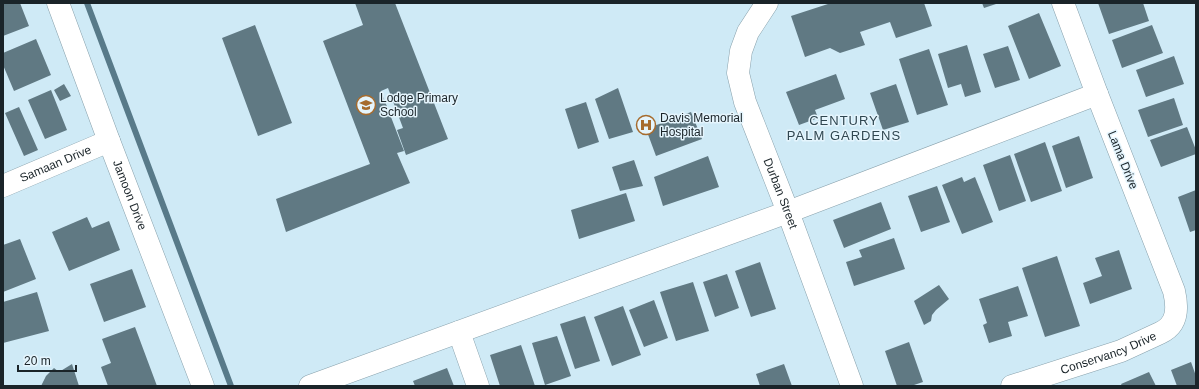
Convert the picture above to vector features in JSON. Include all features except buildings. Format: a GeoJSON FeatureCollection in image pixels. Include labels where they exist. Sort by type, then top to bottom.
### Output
{"type":"FeatureCollection","features":[{"type":"Feature","properties":{"kind":"street","name":"Jamoon Drive"},"geometry":{"type":"LineString","coordinates":[[58,3],[202,386]]}},
{"type":"Feature","properties":{"kind":"street","name":"Durban Street"},"geometry":{"type":"LineString","coordinates":[[767,3],[748,32],[741,50],[738,74],[744,102],[788,212],[852,386]]}},
{"type":"Feature","properties":{"kind":"street","name":"Lama Drive"},"geometry":{"type":"LineString","coordinates":[[1063,3],[1174,291],[1177,302],[1175,319]]}},
{"type":"Feature","properties":{"kind":"street"},"geometry":{"type":"LineString","coordinates":[[310,386],[788,212],[1097,94]]}},
{"type":"Feature","properties":{"kind":"street","name":"Samaan Drive"},"geometry":{"type":"LineString","coordinates":[[3,186],[109,141]]}},
{"type":"Feature","properties":{"kind":"street","name":"Conservancy Drive"},"geometry":{"type":"LineString","coordinates":[[1012,386],[1121,351],[1166,330],[1175,319]]}},
{"type":"Feature","properties":{"kind":"street"},"geometry":{"type":"LineString","coordinates":[[459,332],[478,386]]}},
{"type":"Feature","properties":{"kind":"waterway"},"geometry":{"type":"LineString","coordinates":[[87,3],[231,386]]}},
{"type":"Feature","properties":{"kind":"place","name":"Lodge Primary School"},"geometry":{"type":"Point","coordinates":[366,105]}},
{"type":"Feature","properties":{"kind":"place","name":"Davis Memorial Hospital"},"geometry":{"type":"Point","coordinates":[646,125]}},
{"type":"Feature","properties":{"kind":"district","name":"CENTURY PALM GARDENS"},"geometry":{"type":"Point","coordinates":[844,128]}}]}
